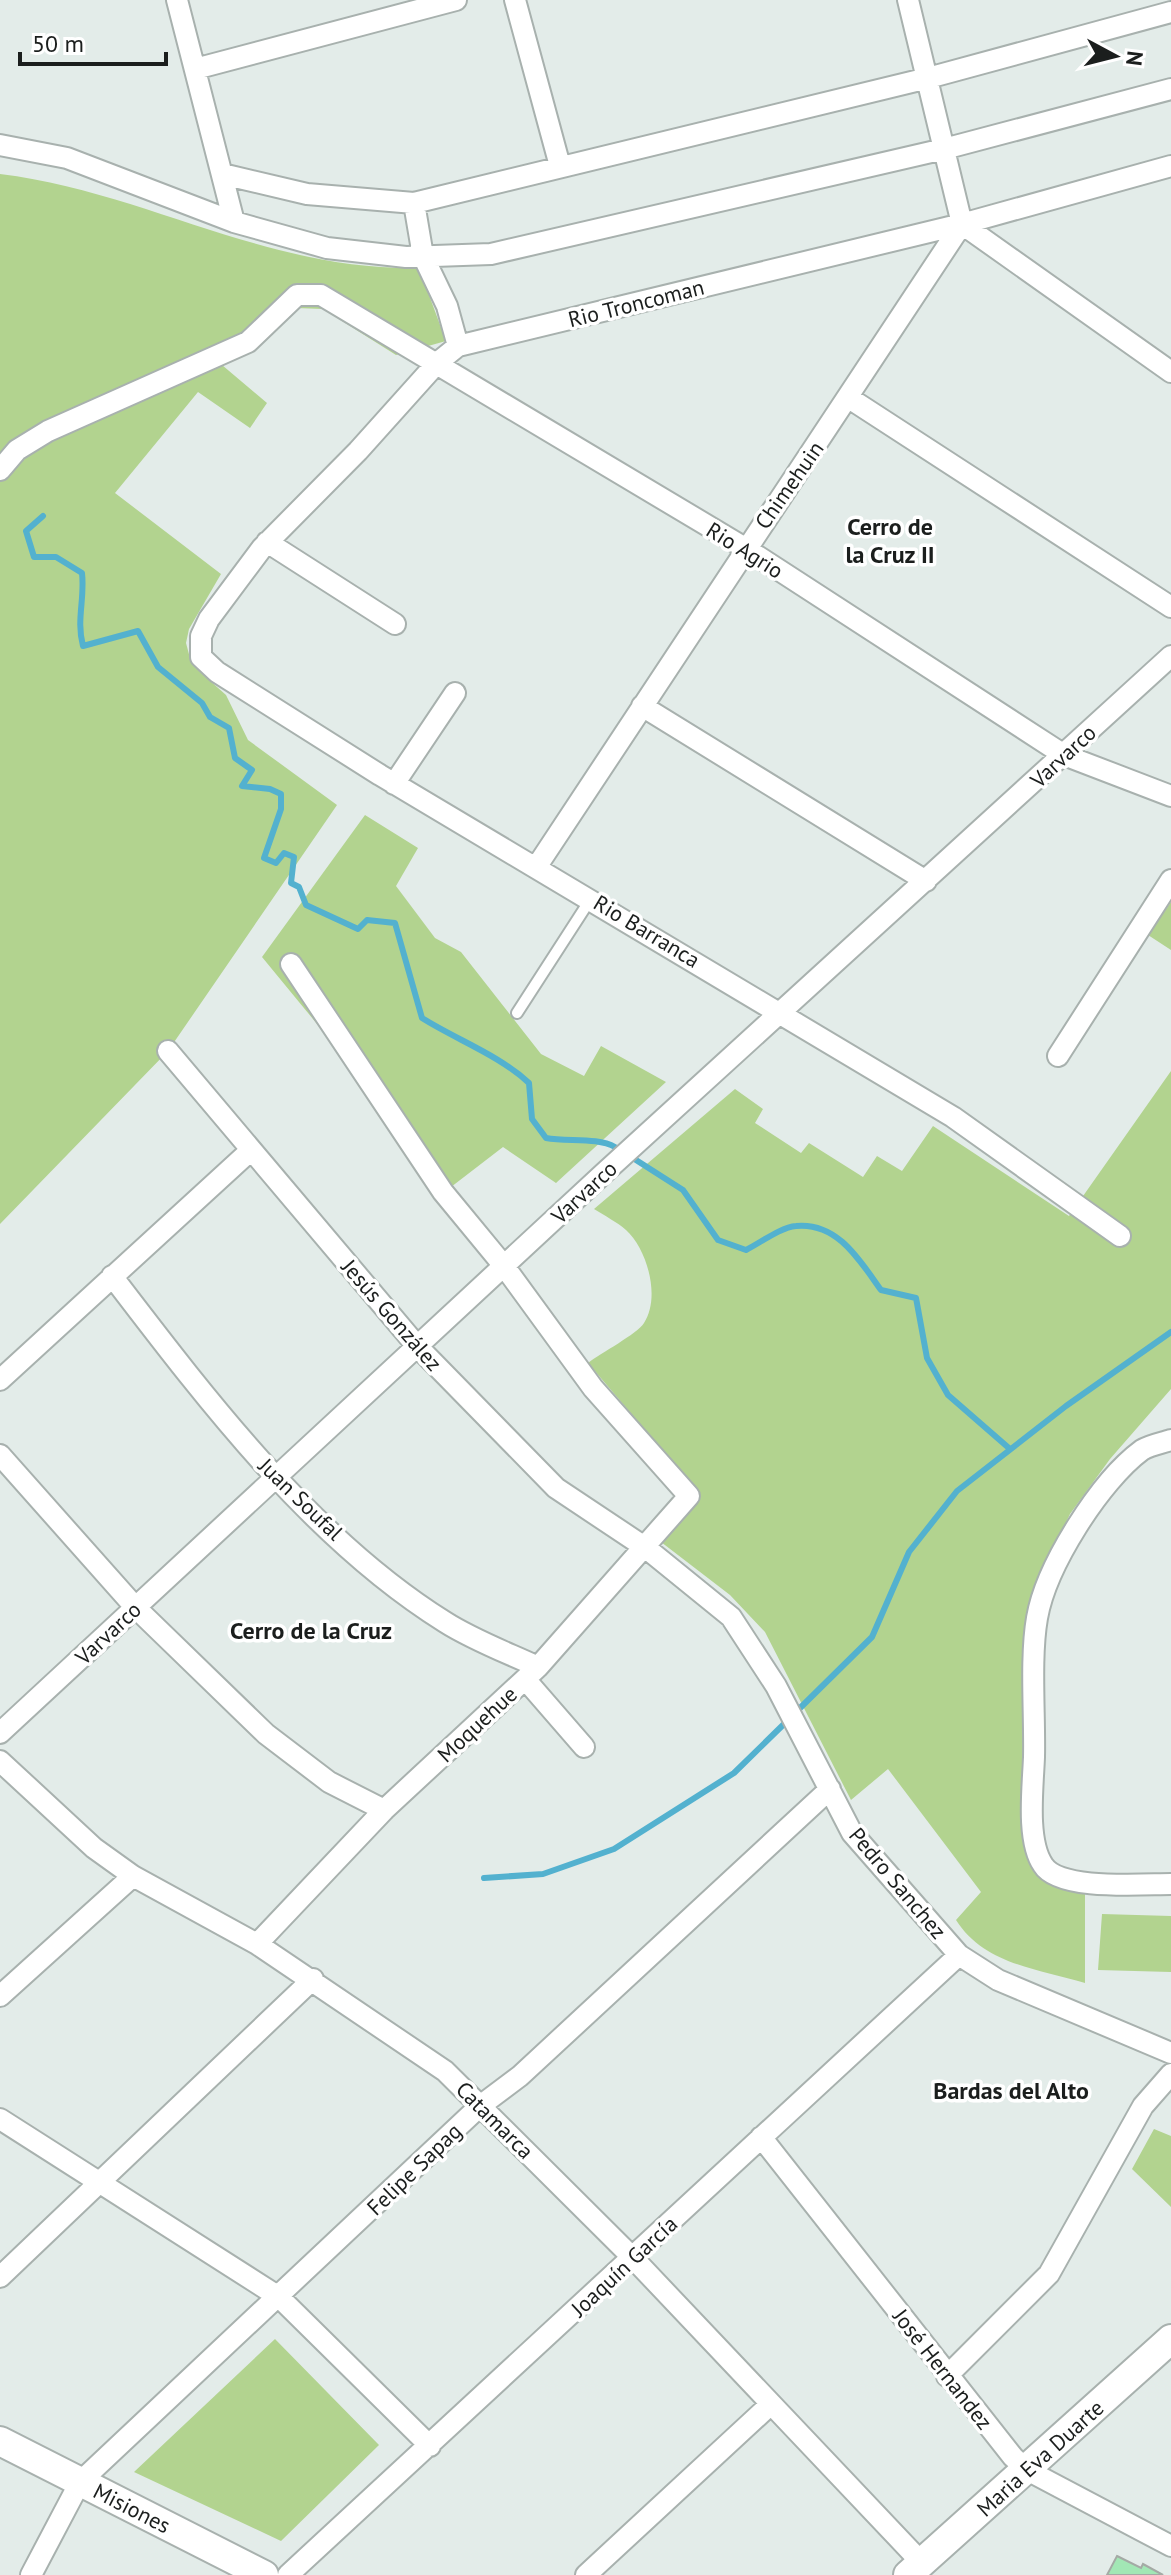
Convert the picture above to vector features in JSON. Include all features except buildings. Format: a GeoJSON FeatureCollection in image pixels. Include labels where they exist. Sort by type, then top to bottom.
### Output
{"type":"FeatureCollection","features":[{"type":"Feature","properties":{"kind":"main road","name":"Maria Eva Duarte"},"geometry":{"type":"LineString","coordinates":[[915,2569],[1171,2339]]}},
{"type":"Feature","properties":{"kind":"main road","name":"Misiones"},"geometry":{"type":"LineString","coordinates":[[0,2441],[264,2575]]}},
{"type":"Feature","properties":{"kind":"street"},"geometry":{"type":"LineString","coordinates":[[177,0],[234,222]]}},
{"type":"Feature","properties":{"kind":"street"},"geometry":{"type":"LineString","coordinates":[[195,69],[456,0]]}},
{"type":"Feature","properties":{"kind":"street"},"geometry":{"type":"LineString","coordinates":[[515,0],[560,166]]}},
{"type":"Feature","properties":{"kind":"street"},"geometry":{"type":"LineString","coordinates":[[908,0],[962,224],[1171,372]]}},
{"type":"Feature","properties":{"kind":"street"},"geometry":{"type":"LineString","coordinates":[[222,174],[307,194],[414,203],[928,78],[1171,12]]}},
{"type":"Feature","properties":{"kind":"street"},"geometry":{"type":"LineString","coordinates":[[0,145],[67,158],[234,222],[327,248],[423,256],[491,254],[944,149],[1171,89]]}},
{"type":"Feature","properties":{"kind":"street","name":"Rio Troncoman"},"geometry":{"type":"LineString","coordinates":[[209,619],[267,542],[358,451],[437,363],[458,346],[962,224],[1171,166]]}},
{"type":"Feature","properties":{"kind":"street"},"geometry":{"type":"LineString","coordinates":[[414,203],[423,256],[447,306],[458,346]]}},
{"type":"Feature","properties":{"kind":"street","name":"Chimehuin"},"geometry":{"type":"LineString","coordinates":[[537,866],[962,224]]}},
{"type":"Feature","properties":{"kind":"street","name":"Rio Agrio"},"geometry":{"type":"LineString","coordinates":[[0,470],[17,450],[48,431],[248,342],[297,295],[321,295],[745,548],[1064,755],[1171,796]]}},
{"type":"Feature","properties":{"kind":"street"},"geometry":{"type":"LineString","coordinates":[[849,398],[1171,607]]}},
{"type":"Feature","properties":{"kind":"street"},"geometry":{"type":"LineString","coordinates":[[267,542],[395,624]]}},
{"type":"Feature","properties":{"kind":"street","name":"Rio Barranca"},"geometry":{"type":"LineString","coordinates":[[209,619],[201,636],[201,657],[217,672],[394,784],[592,898],[953,1117],[1120,1236]]}},
{"type":"Feature","properties":{"kind":"street","name":"Varvarco"},"geometry":{"type":"LineString","coordinates":[[0,1733],[417,1346],[1171,656]]}},
{"type":"Feature","properties":{"kind":"street"},"geometry":{"type":"LineString","coordinates":[[394,784],[455,693]]}},
{"type":"Feature","properties":{"kind":"street"},"geometry":{"type":"LineString","coordinates":[[642,706],[926,881]]}},
{"type":"Feature","properties":{"kind":"street"},"geometry":{"type":"LineString","coordinates":[[1058,1056],[1171,880]]}},
{"type":"Feature","properties":{"kind":"street"},"geometry":{"type":"LineString","coordinates":[[291,964],[443,1192],[504,1266]]}},
{"type":"Feature","properties":{"kind":"street","name":"Jesús González"},"geometry":{"type":"LineString","coordinates":[[168,1051],[417,1346],[556,1488],[646,1548]]}},
{"type":"Feature","properties":{"kind":"street"},"geometry":{"type":"LineString","coordinates":[[0,1380],[251,1150]]}},
{"type":"Feature","properties":{"kind":"street","name":"Moquehue"},"geometry":{"type":"LineString","coordinates":[[257,1944],[384,1810],[532,1673],[689,1496],[593,1388],[504,1266]]}},
{"type":"Feature","properties":{"kind":"street","name":"Juan Soufal"},"geometry":{"type":"LineString","coordinates":[[112,1276],[196,1385],[276,1478],[390,1583],[446,1624],[532,1673]]}},
{"type":"Feature","properties":{"kind":"street"},"geometry":{"type":"LineString","coordinates":[[1171,1440],[1144,1448],[1112,1480],[1076,1529],[1054,1571],[1037,1617],[1032,1816],[1043,1866],[1055,1876],[1077,1882],[1171,1884]]}},
{"type":"Feature","properties":{"kind":"street"},"geometry":{"type":"LineString","coordinates":[[0,1455],[136,1608],[266,1734],[329,1782],[384,1810]]}},
{"type":"Feature","properties":{"kind":"street","name":"Pedro Sanchez"},"geometry":{"type":"LineString","coordinates":[[646,1548],[731,1617],[776,1686],[852,1833],[959,1955],[998,1980],[1171,2053]]}},
{"type":"Feature","properties":{"kind":"street"},"geometry":{"type":"LineString","coordinates":[[532,1673],[584,1747]]}},
{"type":"Feature","properties":{"kind":"street","name":"Catamarca"},"geometry":{"type":"LineString","coordinates":[[0,1761],[94,1848],[133,1876],[257,1944],[445,2071],[633,2258],[771,2404],[915,2569]]}},
{"type":"Feature","properties":{"kind":"street","name":"Felipe Sapag"},"geometry":{"type":"LineString","coordinates":[[31,2575],[80,2482],[480,2106],[520,2076],[830,1789]]}},
{"type":"Feature","properties":{"kind":"street"},"geometry":{"type":"LineString","coordinates":[[0,1996],[133,1876]]}},
{"type":"Feature","properties":{"kind":"street","name":"Joaquín García"},"geometry":{"type":"LineString","coordinates":[[288,2575],[959,1955]]}},
{"type":"Feature","properties":{"kind":"street"},"geometry":{"type":"LineString","coordinates":[[0,2277],[313,1979]]}},
{"type":"Feature","properties":{"kind":"street"},"geometry":{"type":"LineString","coordinates":[[947,2376],[1049,2274],[1163,2093],[1171,2074]]}},
{"type":"Feature","properties":{"kind":"street"},"geometry":{"type":"LineString","coordinates":[[0,2119],[279,2297],[430,2446]]}},
{"type":"Feature","properties":{"kind":"street","name":"José Hernandez"},"geometry":{"type":"LineString","coordinates":[[761,2137],[947,2376],[1027,2470],[1171,2546]]}},
{"type":"Feature","properties":{"kind":"street"},"geometry":{"type":"LineString","coordinates":[[586,2575],[771,2404]]}},
{"type":"Feature","properties":{"kind":"lane"},"geometry":{"type":"LineString","coordinates":[[517,1013],[592,898]]}},
{"type":"Feature","properties":{"kind":"green space"},"geometry":{"type":"Polygon","coordinates":[[[0,174],[54,183],[310,257],[363,266],[419,268],[446,341],[396,355],[323,309],[296,308],[250,351],[222,365],[267,403],[250,428],[198,392],[115,493],[221,574],[189,629],[186,643],[190,658],[199,671],[226,695],[248,740],[337,805],[168,1051],[0,1224],[0,174]]]}},
{"type":"Feature","properties":{"kind":"green space"},"geometry":{"type":"Polygon","coordinates":[[[365,815],[418,848],[396,886],[435,938],[461,952],[541,1054],[584,1076],[601,1046],[666,1082],[556,1183],[503,1147],[451,1187],[262,957],[365,815]]]}},
{"type":"Feature","properties":{"kind":"green space"},"geometry":{"type":"Polygon","coordinates":[[[1171,902],[1171,950],[1148,935],[1171,902]]]}},
{"type":"Feature","properties":{"kind":"green space"},"geometry":{"type":"Polygon","coordinates":[[[1171,1071],[1171,1389],[1110,1459],[1070,1514],[1040,1577],[1027,1841],[1085,1891],[1085,1983],[1013,1963],[996,1956],[968,1935],[956,1920],[981,1892],[888,1769],[851,1800],[765,1632],[730,1595],[661,1542],[697,1491],[588,1363],[644,1323],[651,1300],[649,1274],[634,1238],[594,1209],[735,1089],[763,1109],[755,1123],[801,1153],[809,1143],[863,1177],[877,1156],[902,1171],[933,1126],[1069,1216],[1171,1071]]]}},
{"type":"Feature","properties":{"kind":"green space"},"geometry":{"type":"Polygon","coordinates":[[[1102,1914],[1171,1916],[1171,1972],[1098,1970],[1102,1914]]]}},
{"type":"Feature","properties":{"kind":"green space"},"geometry":{"type":"Polygon","coordinates":[[[1154,2129],[1171,2136],[1171,2207],[1132,2169],[1154,2129]]]}},
{"type":"Feature","properties":{"kind":"green space"},"geometry":{"type":"Polygon","coordinates":[[[275,2339],[379,2445],[281,2541],[134,2472],[275,2339]]]}},
{"type":"Feature","properties":{"kind":"waterway"},"geometry":{"type":"LineString","coordinates":[[43,516],[26,531],[34,557],[56,557],[82,573],[80,627],[83,646],[138,631],[158,667],[202,703],[210,717],[229,728],[235,758],[252,770],[242,786],[270,789],[281,794],[281,809],[264,858],[276,863],[284,853],[294,857],[291,883],[299,887],[306,905],[358,929],[367,920],[395,923],[422,1018],[491,1056],[529,1083],[532,1119],[546,1138],[600,1142],[615,1147]]}},
{"type":"Feature","properties":{"kind":"waterway"},"geometry":{"type":"LineString","coordinates":[[636,1160],[683,1190],[718,1240],[746,1250],[790,1227],[811,1226],[824,1230],[846,1246],[881,1290],[916,1298],[927,1358],[948,1395],[1010,1449]]}},
{"type":"Feature","properties":{"kind":"waterway"},"geometry":{"type":"LineString","coordinates":[[797,1711],[872,1637],[909,1552],[957,1491],[1066,1406],[1171,1332]]}},
{"type":"Feature","properties":{"kind":"waterway"},"geometry":{"type":"LineString","coordinates":[[484,1878],[543,1874],[614,1849],[734,1773],[784,1724]]}},
{"type":"Feature","properties":{"kind":"district","name":"Cerro de la Cruz II"},"geometry":{"type":"Point","coordinates":[890,541]}},
{"type":"Feature","properties":{"kind":"district","name":"Cerro de la Cruz"},"geometry":{"type":"Point","coordinates":[311,1631]}},
{"type":"Feature","properties":{"kind":"district","name":"Bardas del Alto"},"geometry":{"type":"Point","coordinates":[1011,2091]}}]}
